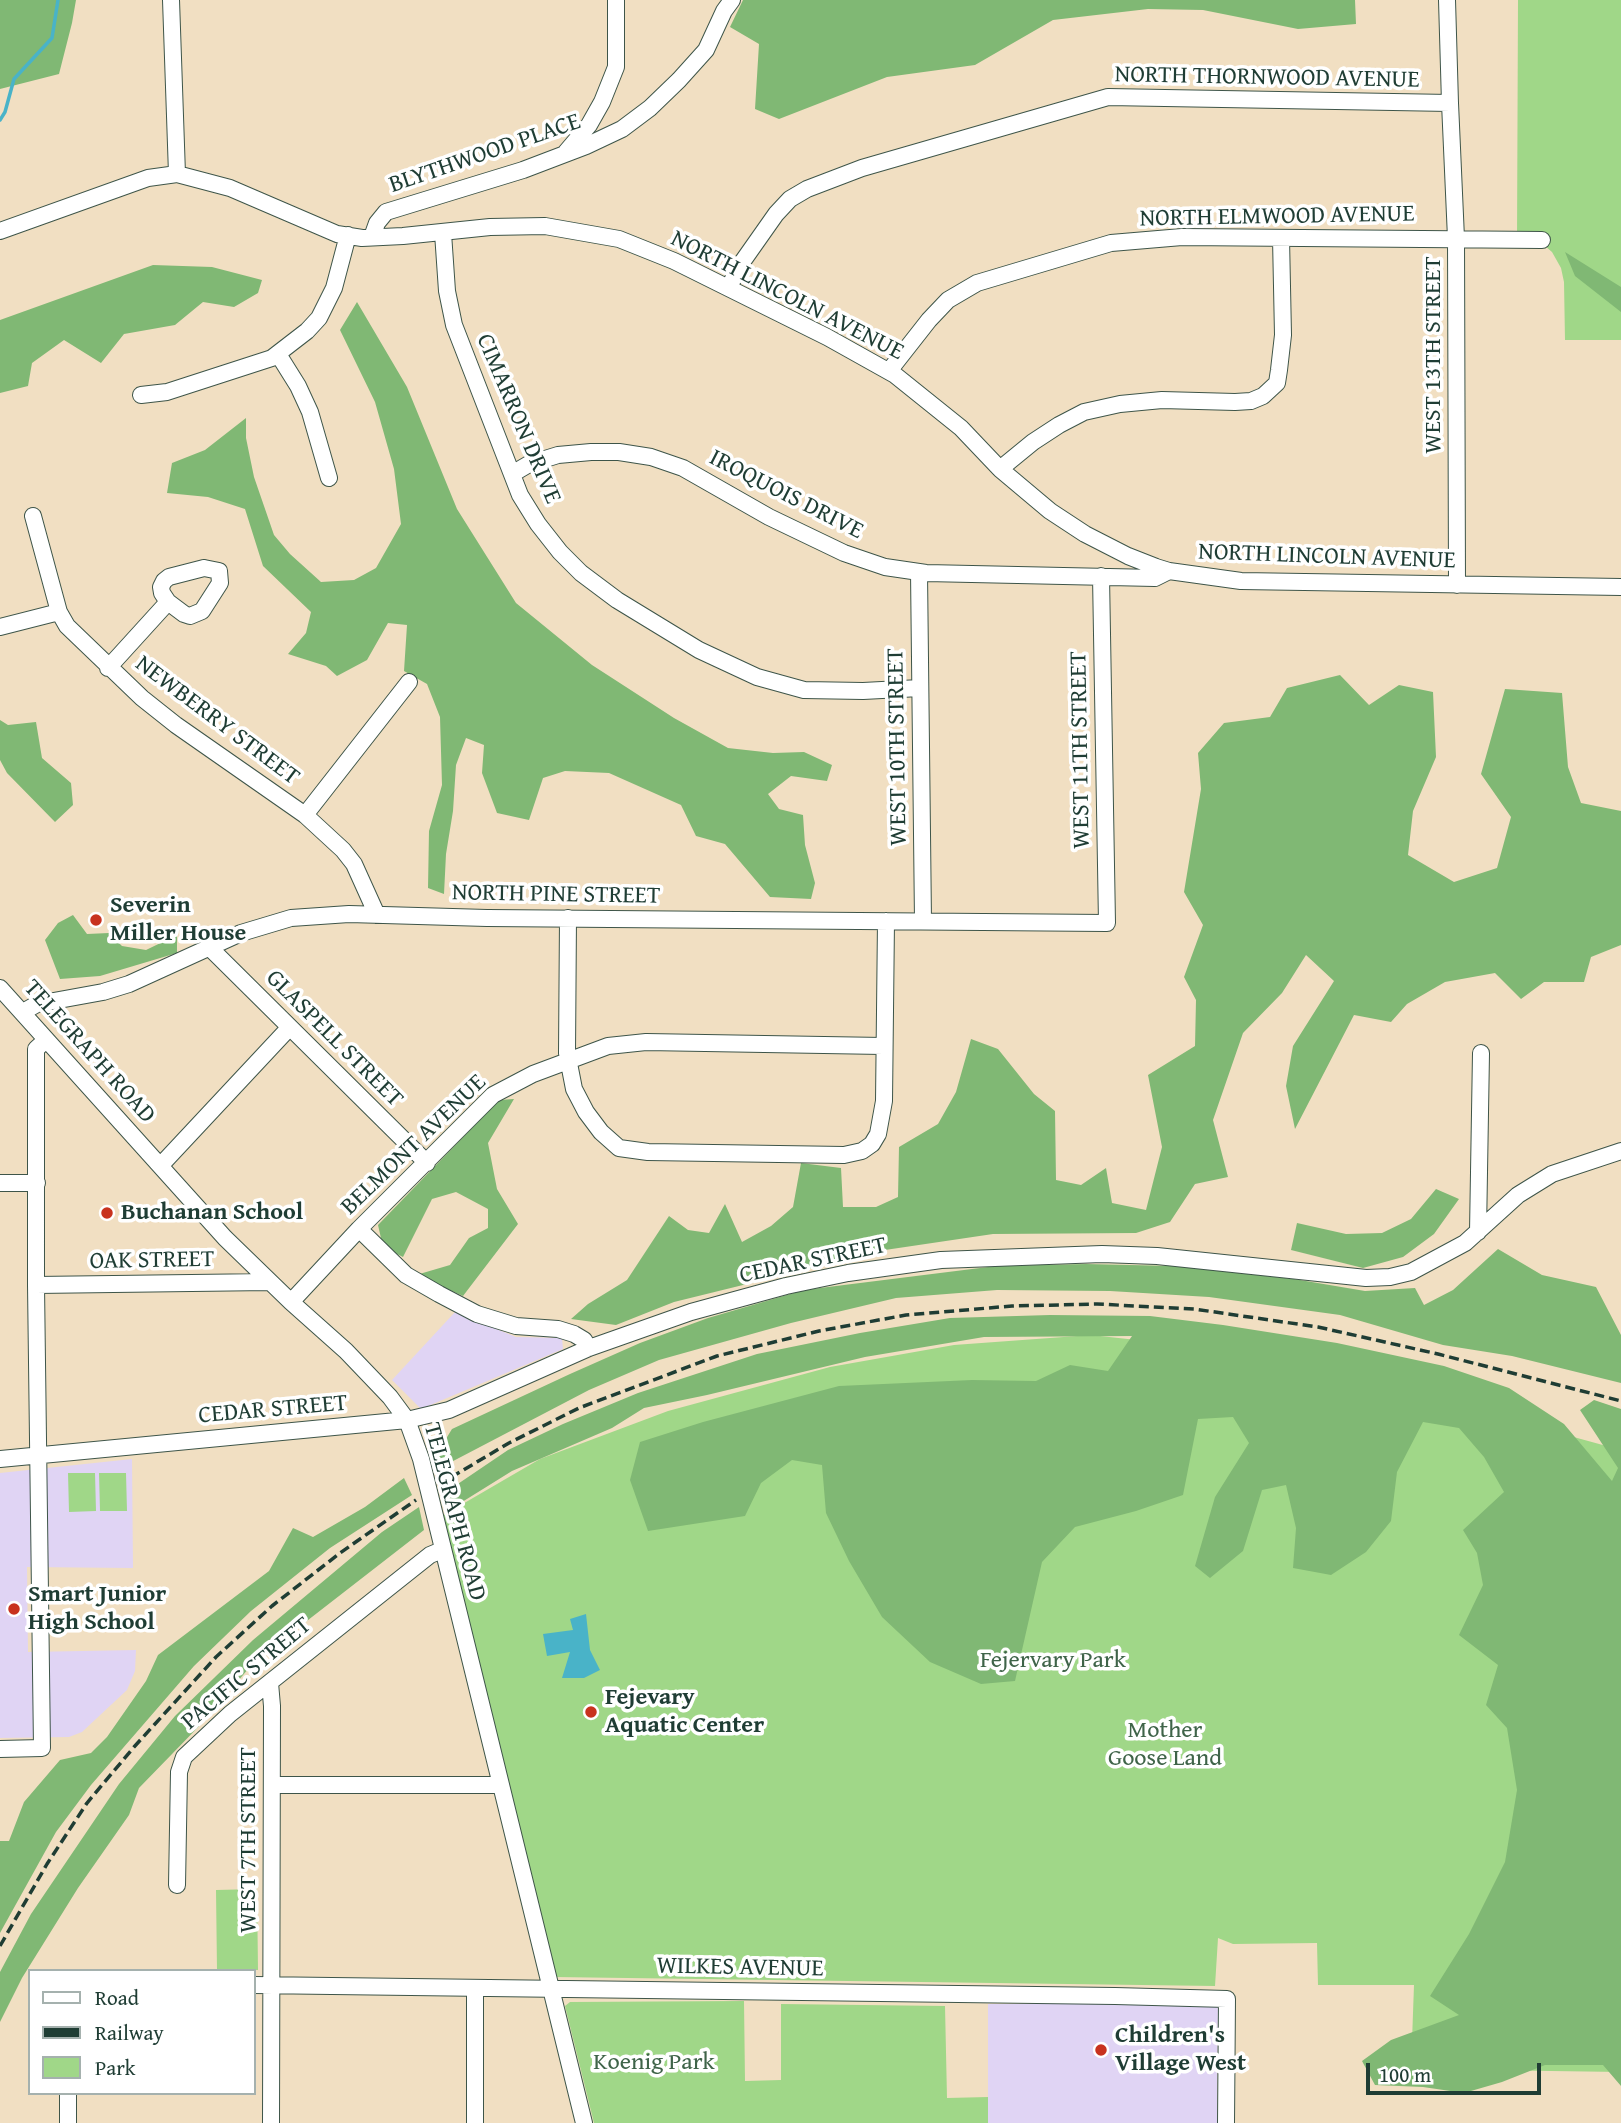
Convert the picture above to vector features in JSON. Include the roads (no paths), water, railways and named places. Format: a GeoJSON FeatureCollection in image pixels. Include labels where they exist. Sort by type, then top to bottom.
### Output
{"type":"FeatureCollection","features":[{"type":"Feature","properties":{"kind":"street"},"geometry":{"type":"LineString","coordinates":[[0,231],[148,178],[177,174],[171,0]]}},
{"type":"Feature","properties":{"kind":"street"},"geometry":{"type":"LineString","coordinates":[[564,154],[589,125],[603,102],[616,67],[616,0]]}},
{"type":"Feature","properties":{"kind":"street","name":"BLYTHWOOD PLACE"},"geometry":{"type":"LineString","coordinates":[[372,237],[377,223],[386,212],[523,170],[622,129],[650,108],[706,50],[732,0]]}},
{"type":"Feature","properties":{"kind":"street","name":"WEST 13TH STREET"},"geometry":{"type":"LineString","coordinates":[[1447,0],[1456,238],[1457,585]]}},
{"type":"Feature","properties":{"kind":"street","name":"NORTH THORNWOOD AVENUE"},"geometry":{"type":"LineString","coordinates":[[729,288],[738,268],[776,214],[790,198],[807,189],[862,167],[1108,97],[1450,103]]}},
{"type":"Feature","properties":{"kind":"street","name":"NORTH LINCOLN AVENUE"},"geometry":{"type":"LineString","coordinates":[[177,174],[230,188],[337,234],[372,237],[489,227],[545,226],[619,239],[674,261],[889,371],[961,428],[1000,469],[1050,511],[1085,534],[1128,556],[1169,571],[1241,581],[1621,587]]}},
{"type":"Feature","properties":{"kind":"street","name":"CIMARRON DRIVE"},"geometry":{"type":"LineString","coordinates":[[443,233],[447,291],[454,325],[520,495],[560,552],[582,573],[617,600],[699,650],[757,677],[804,690],[920,688]]}},
{"type":"Feature","properties":{"kind":"street"},"geometry":{"type":"LineString","coordinates":[[141,395],[167,392],[278,354],[319,318],[334,288],[348,235]]}},
{"type":"Feature","properties":{"kind":"street","name":"NORTH ELMWOOD AVENUE"},"geometry":{"type":"LineString","coordinates":[[889,371],[948,300],[977,283],[1111,243],[1182,237],[1542,240]]}},
{"type":"Feature","properties":{"kind":"street"},"geometry":{"type":"LineString","coordinates":[[1000,469],[1033,442],[1084,412],[1120,404],[1162,400],[1234,402],[1251,401],[1263,396],[1277,383],[1283,335],[1281,238]]}},
{"type":"Feature","properties":{"kind":"street"},"geometry":{"type":"LineString","coordinates":[[278,354],[310,412],[329,478]]}},
{"type":"Feature","properties":{"kind":"street","name":"IROQUOIS DRIVE"},"geometry":{"type":"LineString","coordinates":[[512,474],[529,464],[558,456],[619,452],[651,457],[683,468],[769,517],[844,553],[885,566],[919,572],[1155,578],[1169,571]]}},
{"type":"Feature","properties":{"kind":"street","name":"NEWBERRY STREET"},"geometry":{"type":"LineString","coordinates":[[33,516],[59,612],[67,626],[142,698],[176,725],[305,815],[343,850],[354,864],[377,915]]}},
{"type":"Feature","properties":{"kind":"street","name":"WEST 10TH STREET"},"geometry":{"type":"LineString","coordinates":[[919,572],[923,921]]}},
{"type":"Feature","properties":{"kind":"street","name":"WEST 11TH STREET"},"geometry":{"type":"LineString","coordinates":[[1101,576],[1107,923]]}},
{"type":"Feature","properties":{"kind":"street"},"geometry":{"type":"LineString","coordinates":[[108,668],[168,602]]}},
{"type":"Feature","properties":{"kind":"street"},"geometry":{"type":"LineString","coordinates":[[0,627],[59,612]]}},
{"type":"Feature","properties":{"kind":"street"},"geometry":{"type":"LineString","coordinates":[[305,815],[410,682]]}},
{"type":"Feature","properties":{"kind":"street","name":"NORTH PINE STREET"},"geometry":{"type":"LineString","coordinates":[[23,1012],[37,1004],[130,985],[241,933],[291,918],[349,914],[1107,923]]}},
{"type":"Feature","properties":{"kind":"street"},"geometry":{"type":"LineString","coordinates":[[568,918],[568,1060],[575,1089],[586,1112],[601,1132],[619,1148],[648,1152],[844,1155],[862,1152],[872,1144],[878,1134],[884,1101],[886,921]]}},
{"type":"Feature","properties":{"kind":"street","name":"GLASPELL STREET"},"geometry":{"type":"LineString","coordinates":[[209,947],[427,1163]]}},
{"type":"Feature","properties":{"kind":"street","name":"TELEGRAPH ROAD"},"geometry":{"type":"LineString","coordinates":[[0,988],[225,1238],[269,1282],[346,1351],[390,1397],[407,1420],[421,1460],[584,2123]]}},
{"type":"Feature","properties":{"kind":"street"},"geometry":{"type":"LineString","coordinates":[[161,1165],[290,1027]]}},
{"type":"Feature","properties":{"kind":"street"},"geometry":{"type":"LineString","coordinates":[[0,1749],[42,1748],[36,1049],[46,1040]]}},
{"type":"Feature","properties":{"kind":"street","name":"BELMONT AVENUE"},"geometry":{"type":"LineString","coordinates":[[291,1302],[494,1095],[533,1074],[608,1046],[646,1042],[883,1046]]}},
{"type":"Feature","properties":{"kind":"street"},"geometry":{"type":"LineString","coordinates":[[1478,1232],[1481,1053]]}},
{"type":"Feature","properties":{"kind":"street","name":"CEDAR STREET"},"geometry":{"type":"LineString","coordinates":[[0,1459],[407,1420],[467,1403],[589,1348],[691,1312],[786,1286],[848,1273],[941,1260],[1102,1254],[1157,1256],[1366,1278],[1390,1276],[1411,1272],[1465,1243],[1518,1195],[1552,1174],[1621,1151]]}},
{"type":"Feature","properties":{"kind":"street"},"geometry":{"type":"LineString","coordinates":[[0,1183],[37,1183]]}},
{"type":"Feature","properties":{"kind":"street"},"geometry":{"type":"LineString","coordinates":[[359,1230],[406,1275],[477,1314],[516,1326],[558,1329],[584,1340],[589,1348]]}},
{"type":"Feature","properties":{"kind":"street","name":"OAK STREET"},"geometry":{"type":"LineString","coordinates":[[36,1284],[269,1282]]}},
{"type":"Feature","properties":{"kind":"street","name":"PACIFIC STREET"},"geometry":{"type":"LineString","coordinates":[[177,1885],[179,1773],[184,1757],[230,1714],[430,1555],[443,1550]]}},
{"type":"Feature","properties":{"kind":"street","name":"WEST 7TH STREET"},"geometry":{"type":"LineString","coordinates":[[270,1683],[271,2123]]}},
{"type":"Feature","properties":{"kind":"street"},"geometry":{"type":"LineString","coordinates":[[272,1785],[500,1785]]}},
{"type":"Feature","properties":{"kind":"street","name":"WILKES AVENUE"},"geometry":{"type":"LineString","coordinates":[[256,1985],[1227,1999],[1226,2123]]}},
{"type":"Feature","properties":{"kind":"street"},"geometry":{"type":"LineString","coordinates":[[475,1988],[475,2123]]}},
{"type":"Feature","properties":{"kind":"street"},"geometry":{"type":"LineString","coordinates":[[68,2095],[68,2123]]}},
{"type":"Feature","properties":{"kind":"water"},"geometry":{"type":"Polygon","coordinates":[[[586,1614],[590,1650],[600,1670],[584,1678],[562,1678],[570,1652],[547,1656],[543,1634],[573,1630],[570,1619],[586,1614]]]}},
{"type":"Feature","properties":{"kind":"waterway"},"geometry":{"type":"LineString","coordinates":[[0,120],[5,112],[14,79],[52,38],[58,0]]}},
{"type":"Feature","properties":{"kind":"railway"},"geometry":{"type":"LineString","coordinates":[[438,1485],[509,1443],[579,1408],[717,1356],[819,1331],[906,1315],[1012,1306],[1097,1304],[1194,1309],[1318,1327],[1438,1354],[1621,1401]]}},
{"type":"Feature","properties":{"kind":"railway"},"geometry":{"type":"LineString","coordinates":[[0,1946],[47,1864],[87,1803],[216,1657],[272,1606],[340,1553],[416,1500]]}},
{"type":"Feature","properties":{"kind":"place","name":"Severin Miller House"},"geometry":{"type":"Point","coordinates":[96,920]}},
{"type":"Feature","properties":{"kind":"place","name":"Buchanan School"},"geometry":{"type":"Point","coordinates":[107,1213]}},
{"type":"Feature","properties":{"kind":"place","name":"Smart Junior High School"},"geometry":{"type":"Point","coordinates":[14,1609]}},
{"type":"Feature","properties":{"kind":"place","name":"Fejevary Aquatic Center"},"geometry":{"type":"Point","coordinates":[591,1712]}},
{"type":"Feature","properties":{"kind":"place","name":"Children's Village West"},"geometry":{"type":"Point","coordinates":[1101,2050]}},
{"type":"Feature","properties":{"kind":"park label","name":"Fejervary Park"},"geometry":{"type":"Point","coordinates":[1053,1661]}},
{"type":"Feature","properties":{"kind":"park label","name":"Mother Goose Land"},"geometry":{"type":"Point","coordinates":[1165,1745]}},
{"type":"Feature","properties":{"kind":"park label","name":"Koenig Park"},"geometry":{"type":"Point","coordinates":[654,2063]}}]}
